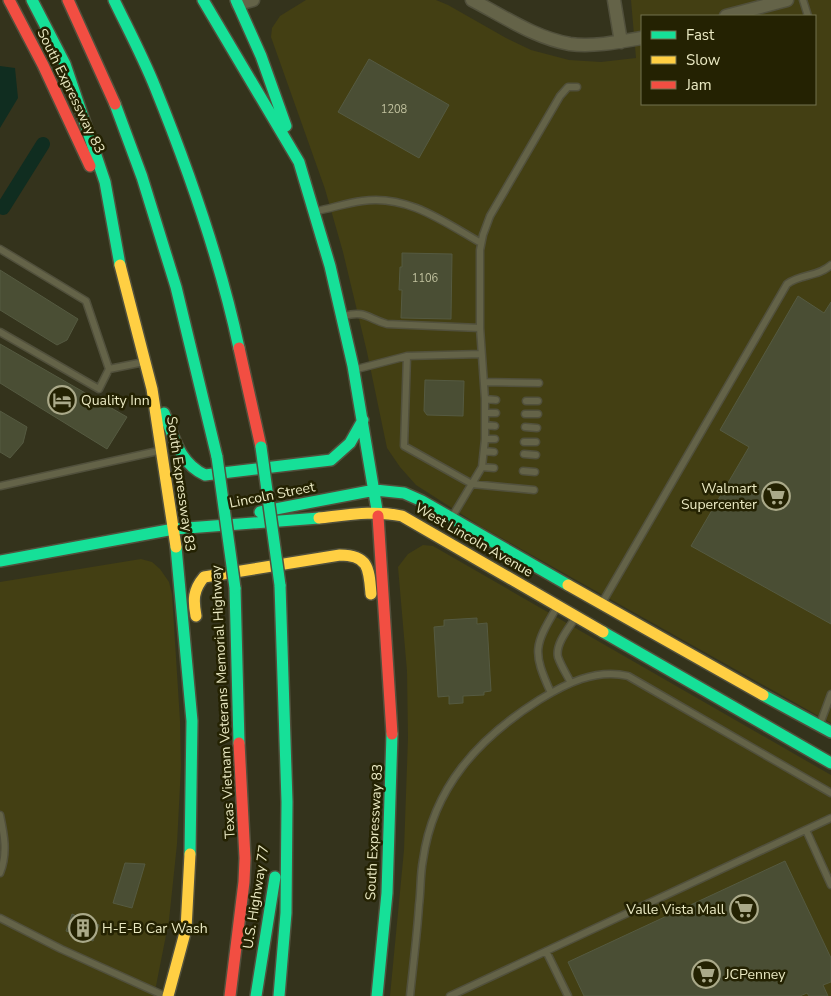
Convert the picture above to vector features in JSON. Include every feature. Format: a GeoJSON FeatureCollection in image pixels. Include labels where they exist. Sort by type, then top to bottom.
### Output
{"type":"FeatureCollection","features":[{"type":"Feature","properties":{"kind":"main road","name":"South Expressway 83"},"geometry":{"type":"LineString","coordinates":[[10,0],[43,65],[89,164],[120,265],[152,389],[174,529],[192,721],[191,850],[186,929],[168,996]]}},
{"type":"Feature","properties":{"kind":"main road"},"geometry":{"type":"LineString","coordinates":[[32,0],[65,64],[105,182],[120,265]]}},
{"type":"Feature","properties":{"kind":"main road","name":"Texas Vietnam Veterans Memorial Highway"},"geometry":{"type":"LineString","coordinates":[[68,0],[114,102],[147,193],[176,288],[217,457],[235,588],[237,702],[245,858]]}},
{"type":"Feature","properties":{"kind":"main road"},"geometry":{"type":"LineString","coordinates":[[114,0],[154,86],[187,170],[211,242],[235,328],[261,447],[280,585],[287,802],[286,913],[279,996]]}},
{"type":"Feature","properties":{"kind":"main road"},"geometry":{"type":"LineString","coordinates":[[203,0],[299,162]]}},
{"type":"Feature","properties":{"kind":"main road","name":"South Expressway 83"},"geometry":{"type":"LineString","coordinates":[[237,2],[261,56],[299,162],[330,266],[354,370],[375,490],[393,742],[387,893],[377,996]]}},
{"type":"Feature","properties":{"kind":"main road"},"geometry":{"type":"LineString","coordinates":[[152,389],[179,452],[190,468],[205,475],[331,460],[350,445],[358,433],[363,420]]}},
{"type":"Feature","properties":{"kind":"main road","name":"West Lincoln Avenue"},"geometry":{"type":"LineString","coordinates":[[375,490],[404,494],[422,501],[672,645],[831,732]]}},
{"type":"Feature","properties":{"kind":"main road","name":"Lincoln Street"},"geometry":{"type":"LineString","coordinates":[[174,529],[375,490]]}},
{"type":"Feature","properties":{"kind":"main road","name":"West Lincoln Avenue"},"geometry":{"type":"LineString","coordinates":[[0,561],[174,529],[378,513],[402,516],[831,763]]}},
{"type":"Feature","properties":{"kind":"main road"},"geometry":{"type":"LineString","coordinates":[[196,625],[194,589],[204,577],[340,555],[355,554],[366,564],[370,577],[372,607]]}},
{"type":"Feature","properties":{"kind":"main road"},"geometry":{"type":"LineString","coordinates":[[192,721],[198,704],[199,667]]}},
{"type":"Feature","properties":{"kind":"main road"},"geometry":{"type":"LineString","coordinates":[[379,703],[390,712]]}},
{"type":"Feature","properties":{"kind":"main road","name":"U.S. Highway 77"},"geometry":{"type":"LineString","coordinates":[[256,996],[287,802]]}},
{"type":"Feature","properties":{"kind":"main road"},"geometry":{"type":"LineString","coordinates":[[224,953],[245,858]]}},
{"type":"Feature","properties":{"kind":"main road","name":"U.S. Highway 77"},"geometry":{"type":"LineString","coordinates":[[230,996],[245,858]]}},
{"type":"Feature","properties":{"kind":"street"},"geometry":{"type":"LineString","coordinates":[[237,2],[253,0]]}},
{"type":"Feature","properties":{"kind":"street"},"geometry":{"type":"LineString","coordinates":[[614,0],[621,42]]}},
{"type":"Feature","properties":{"kind":"street"},"geometry":{"type":"LineString","coordinates":[[730,15],[787,0]]}},
{"type":"Feature","properties":{"kind":"street"},"geometry":{"type":"LineString","coordinates":[[474,1],[549,39],[571,44],[621,42],[641,38]]}},
{"type":"Feature","properties":{"kind":"lane"},"geometry":{"type":"LineString","coordinates":[[803,0],[808,15]]}},
{"type":"Feature","properties":{"kind":"lane"},"geometry":{"type":"LineString","coordinates":[[451,518],[482,467],[484,452],[485,399],[480,328],[481,243],[483,235],[490,216],[560,96],[568,87],[577,86]]}},
{"type":"Feature","properties":{"kind":"lane"},"geometry":{"type":"LineString","coordinates":[[314,212],[363,201],[391,200],[410,204],[426,211],[481,243]]}},
{"type":"Feature","properties":{"kind":"lane"},"geometry":{"type":"LineString","coordinates":[[0,248],[86,300],[109,369],[100,389],[0,332]]}},
{"type":"Feature","properties":{"kind":"lane"},"geometry":{"type":"LineString","coordinates":[[602,605],[786,284],[794,278],[818,274],[831,265]]}},
{"type":"Feature","properties":{"kind":"lane"},"geometry":{"type":"LineString","coordinates":[[342,316],[354,313],[367,315],[376,321],[387,324],[480,328]]}},
{"type":"Feature","properties":{"kind":"lane"},"geometry":{"type":"LineString","coordinates":[[354,370],[407,356],[481,354]]}},
{"type":"Feature","properties":{"kind":"lane"},"geometry":{"type":"LineString","coordinates":[[407,356],[404,446],[472,484],[534,490]]}},
{"type":"Feature","properties":{"kind":"lane"},"geometry":{"type":"LineString","coordinates":[[109,369],[145,362]]}},
{"type":"Feature","properties":{"kind":"lane"},"geometry":{"type":"LineString","coordinates":[[484,382],[539,383]]}},
{"type":"Feature","properties":{"kind":"lane"},"geometry":{"type":"LineString","coordinates":[[485,399],[496,400]]}},
{"type":"Feature","properties":{"kind":"lane"},"geometry":{"type":"LineString","coordinates":[[526,400],[538,401]]}},
{"type":"Feature","properties":{"kind":"lane"},"geometry":{"type":"LineString","coordinates":[[485,413],[496,413]]}},
{"type":"Feature","properties":{"kind":"lane"},"geometry":{"type":"LineString","coordinates":[[525,414],[538,414]]}},
{"type":"Feature","properties":{"kind":"lane"},"geometry":{"type":"LineString","coordinates":[[484,425],[495,426]]}},
{"type":"Feature","properties":{"kind":"lane"},"geometry":{"type":"LineString","coordinates":[[524,427],[538,428]]}},
{"type":"Feature","properties":{"kind":"lane"},"geometry":{"type":"LineString","coordinates":[[485,439],[495,439]]}},
{"type":"Feature","properties":{"kind":"lane"},"geometry":{"type":"LineString","coordinates":[[524,442],[536,442]]}},
{"type":"Feature","properties":{"kind":"lane"},"geometry":{"type":"LineString","coordinates":[[0,486],[161,450]]}},
{"type":"Feature","properties":{"kind":"lane"},"geometry":{"type":"LineString","coordinates":[[484,452],[494,452]]}},
{"type":"Feature","properties":{"kind":"lane"},"geometry":{"type":"LineString","coordinates":[[524,454],[536,455]]}},
{"type":"Feature","properties":{"kind":"lane"},"geometry":{"type":"LineString","coordinates":[[482,467],[494,468]]}},
{"type":"Feature","properties":{"kind":"lane"},"geometry":{"type":"LineString","coordinates":[[523,471],[535,472]]}},
{"type":"Feature","properties":{"kind":"lane"},"geometry":{"type":"LineString","coordinates":[[551,693],[539,666],[538,651],[542,634],[558,605]]}},
{"type":"Feature","properties":{"kind":"lane"},"geometry":{"type":"LineString","coordinates":[[571,683],[560,661],[558,650],[576,616]]}},
{"type":"Feature","properties":{"kind":"lane"},"geometry":{"type":"LineString","coordinates":[[410,996],[422,861],[439,806],[457,774],[476,749],[492,734],[551,693],[571,683],[588,676],[604,673],[628,676],[831,793]]}},
{"type":"Feature","properties":{"kind":"lane"},"geometry":{"type":"LineString","coordinates":[[819,725],[831,694]]}},
{"type":"Feature","properties":{"kind":"lane"},"geometry":{"type":"LineString","coordinates":[[0,815],[5,853],[0,873]]}},
{"type":"Feature","properties":{"kind":"lane"},"geometry":{"type":"LineString","coordinates":[[450,996],[831,818]]}},
{"type":"Feature","properties":{"kind":"lane"},"geometry":{"type":"LineString","coordinates":[[806,830],[831,885]]}},
{"type":"Feature","properties":{"kind":"lane"},"geometry":{"type":"LineString","coordinates":[[0,918],[60,949],[168,996]]}},
{"type":"Feature","properties":{"kind":"lane"},"geometry":{"type":"LineString","coordinates":[[546,951],[568,996]]}},
{"type":"Feature","properties":{"kind":"shaded area"},"geometry":{"type":"Polygon","coordinates":[[[306,0],[436,0],[531,50],[569,60],[601,62],[636,58],[631,0],[831,0],[831,723],[480,526],[416,485],[400,467],[387,448],[367,352],[343,252],[325,189],[271,37],[272,28],[280,16],[306,0]]]}},
{"type":"Feature","properties":{"kind":"shaded area"},"geometry":{"type":"Polygon","coordinates":[[[0,66],[15,68],[18,98],[0,128],[0,66]]]}},
{"type":"Feature","properties":{"kind":"shaded area"},"geometry":{"type":"Polygon","coordinates":[[[423,545],[433,546],[831,775],[831,996],[390,996],[404,850],[408,738],[407,671],[398,567],[408,554],[423,545]]]}},
{"type":"Feature","properties":{"kind":"shaded area"},"geometry":{"type":"Polygon","coordinates":[[[141,559],[152,562],[160,569],[169,582],[172,594],[180,721],[181,766],[177,844],[169,920],[154,996],[0,996],[0,582],[141,559]]]}},
{"type":"Feature","properties":{"kind":"building"},"geometry":{"type":"Polygon","coordinates":[[[369,59],[449,105],[419,158],[338,112],[369,59]]]}},
{"type":"Feature","properties":{"kind":"building"},"geometry":{"type":"Polygon","coordinates":[[[402,253],[452,254],[451,319],[401,318],[402,290],[399,290],[402,253]]]}},
{"type":"Feature","properties":{"kind":"building"},"geometry":{"type":"Polygon","coordinates":[[[0,270],[78,319],[67,340],[57,345],[0,310],[0,270]]]}},
{"type":"Feature","properties":{"kind":"building","name":"Walmart Supercenter"},"geometry":{"type":"Polygon","coordinates":[[[798,296],[824,313],[831,302],[831,624],[691,546],[749,447],[720,430],[798,296]]]}},
{"type":"Feature","properties":{"kind":"building","name":"Quality Inn"},"geometry":{"type":"Polygon","coordinates":[[[0,344],[127,417],[107,449],[0,383],[0,344]]]}},
{"type":"Feature","properties":{"kind":"building"},"geometry":{"type":"Polygon","coordinates":[[[425,380],[464,381],[463,416],[427,415],[424,411],[425,380]]]}},
{"type":"Feature","properties":{"kind":"building"},"geometry":{"type":"Polygon","coordinates":[[[0,411],[27,427],[23,443],[10,458],[0,452],[0,411]]]}},
{"type":"Feature","properties":{"kind":"building"},"geometry":{"type":"Polygon","coordinates":[[[477,618],[477,624],[487,623],[491,691],[484,692],[484,695],[463,696],[463,703],[449,704],[449,696],[438,697],[434,627],[444,626],[444,620],[477,618]]]}},
{"type":"Feature","properties":{"kind":"building","name":"Valle Vista Mall"},"geometry":{"type":"Polygon","coordinates":[[[785,861],[831,958],[831,982],[823,985],[828,996],[809,996],[807,993],[800,996],[584,996],[568,962],[785,861]]]}},
{"type":"Feature","properties":{"kind":"building"},"geometry":{"type":"Polygon","coordinates":[[[125,863],[145,864],[132,908],[113,903],[125,863]]]}},
{"type":"Feature","properties":{"kind":"building","name":"H-E-B Car Wash"},"geometry":{"type":"Polygon","coordinates":[[[72,914],[99,925],[93,941],[66,931],[72,914]]]}},
{"type":"Feature","properties":{"kind":"waterway"},"geometry":{"type":"LineString","coordinates":[[3,208],[43,144]]}},
{"type":"Feature","properties":{"kind":"traffic: fast"},"geometry":{"type":"LineString","coordinates":[[32,0],[65,64],[105,182],[120,265]]}},
{"type":"Feature","properties":{"kind":"traffic: fast"},"geometry":{"type":"LineString","coordinates":[[114,0],[150,76],[192,183],[223,281],[239,348]]}},
{"type":"Feature","properties":{"kind":"traffic: fast"},"geometry":{"type":"LineString","coordinates":[[203,0],[299,162]]}},
{"type":"Feature","properties":{"kind":"traffic: fast"},"geometry":{"type":"LineString","coordinates":[[236,0],[261,56],[286,126]]}},
{"type":"Feature","properties":{"kind":"traffic: fast"},"geometry":{"type":"LineString","coordinates":[[115,104],[142,177],[176,287],[217,457]]}},
{"type":"Feature","properties":{"kind":"traffic: fast"},"geometry":{"type":"LineString","coordinates":[[299,162],[330,266],[353,366],[378,516]]}},
{"type":"Feature","properties":{"kind":"traffic: fast"},"geometry":{"type":"LineString","coordinates":[[164,413],[183,456],[189,464],[205,475],[331,460],[350,443],[363,420]]}},
{"type":"Feature","properties":{"kind":"traffic: fast"},"geometry":{"type":"LineString","coordinates":[[261,447],[280,585]]}},
{"type":"Feature","properties":{"kind":"traffic: fast"},"geometry":{"type":"LineString","coordinates":[[217,457],[235,588]]}},
{"type":"Feature","properties":{"kind":"traffic: fast"},"geometry":{"type":"LineString","coordinates":[[260,512],[375,490],[404,493],[422,501],[568,585]]}},
{"type":"Feature","properties":{"kind":"traffic: fast"},"geometry":{"type":"LineString","coordinates":[[0,561],[174,529],[319,518]]}},
{"type":"Feature","properties":{"kind":"traffic: fast"},"geometry":{"type":"LineString","coordinates":[[176,547],[192,721],[190,854]]}},
{"type":"Feature","properties":{"kind":"traffic: fast"},"geometry":{"type":"LineString","coordinates":[[279,996],[286,913],[287,802],[280,585]]}},
{"type":"Feature","properties":{"kind":"traffic: fast"},"geometry":{"type":"LineString","coordinates":[[235,588],[239,743]]}},
{"type":"Feature","properties":{"kind":"traffic: fast"},"geometry":{"type":"LineString","coordinates":[[603,632],[831,763]]}},
{"type":"Feature","properties":{"kind":"traffic: fast"},"geometry":{"type":"LineString","coordinates":[[763,695],[831,732]]}},
{"type":"Feature","properties":{"kind":"traffic: fast"},"geometry":{"type":"LineString","coordinates":[[377,996],[387,893],[392,734]]}},
{"type":"Feature","properties":{"kind":"traffic: fast"},"geometry":{"type":"LineString","coordinates":[[256,996],[275,877]]}},
{"type":"Feature","properties":{"kind":"traffic: slow"},"geometry":{"type":"LineString","coordinates":[[120,265],[152,389],[176,547]]}},
{"type":"Feature","properties":{"kind":"traffic: slow"},"geometry":{"type":"LineString","coordinates":[[319,518],[371,513],[402,516],[603,632]]}},
{"type":"Feature","properties":{"kind":"traffic: slow"},"geometry":{"type":"LineString","coordinates":[[196,616],[195,595],[204,577],[340,555],[357,558],[366,565],[371,594]]}},
{"type":"Feature","properties":{"kind":"traffic: slow"},"geometry":{"type":"LineString","coordinates":[[568,585],[763,695]]}},
{"type":"Feature","properties":{"kind":"traffic: slow"},"geometry":{"type":"LineString","coordinates":[[168,996],[186,929],[190,854]]}},
{"type":"Feature","properties":{"kind":"traffic: jam"},"geometry":{"type":"LineString","coordinates":[[9,0],[43,65],[90,166]]}},
{"type":"Feature","properties":{"kind":"traffic: jam"},"geometry":{"type":"LineString","coordinates":[[68,0],[115,104]]}},
{"type":"Feature","properties":{"kind":"traffic: jam"},"geometry":{"type":"LineString","coordinates":[[239,348],[261,447]]}},
{"type":"Feature","properties":{"kind":"traffic: jam"},"geometry":{"type":"LineString","coordinates":[[378,516],[392,734]]}},
{"type":"Feature","properties":{"kind":"traffic: jam"},"geometry":{"type":"LineString","coordinates":[[230,996],[244,882],[245,858],[239,743]]}},
{"type":"Feature","properties":{"kind":"place","name":"Quality Inn"},"geometry":{"type":"Point","coordinates":[62,400]}},
{"type":"Feature","properties":{"kind":"place","name":"Walmart Supercenter"},"geometry":{"type":"Point","coordinates":[776,496]}},
{"type":"Feature","properties":{"kind":"place","name":"Valle Vista Mall"},"geometry":{"type":"Point","coordinates":[744,909]}},
{"type":"Feature","properties":{"kind":"place","name":"H-E-B Car Wash"},"geometry":{"type":"Point","coordinates":[83,928]}},
{"type":"Feature","properties":{"kind":"place","name":"JCPenney"},"geometry":{"type":"Point","coordinates":[706,974]}}]}
